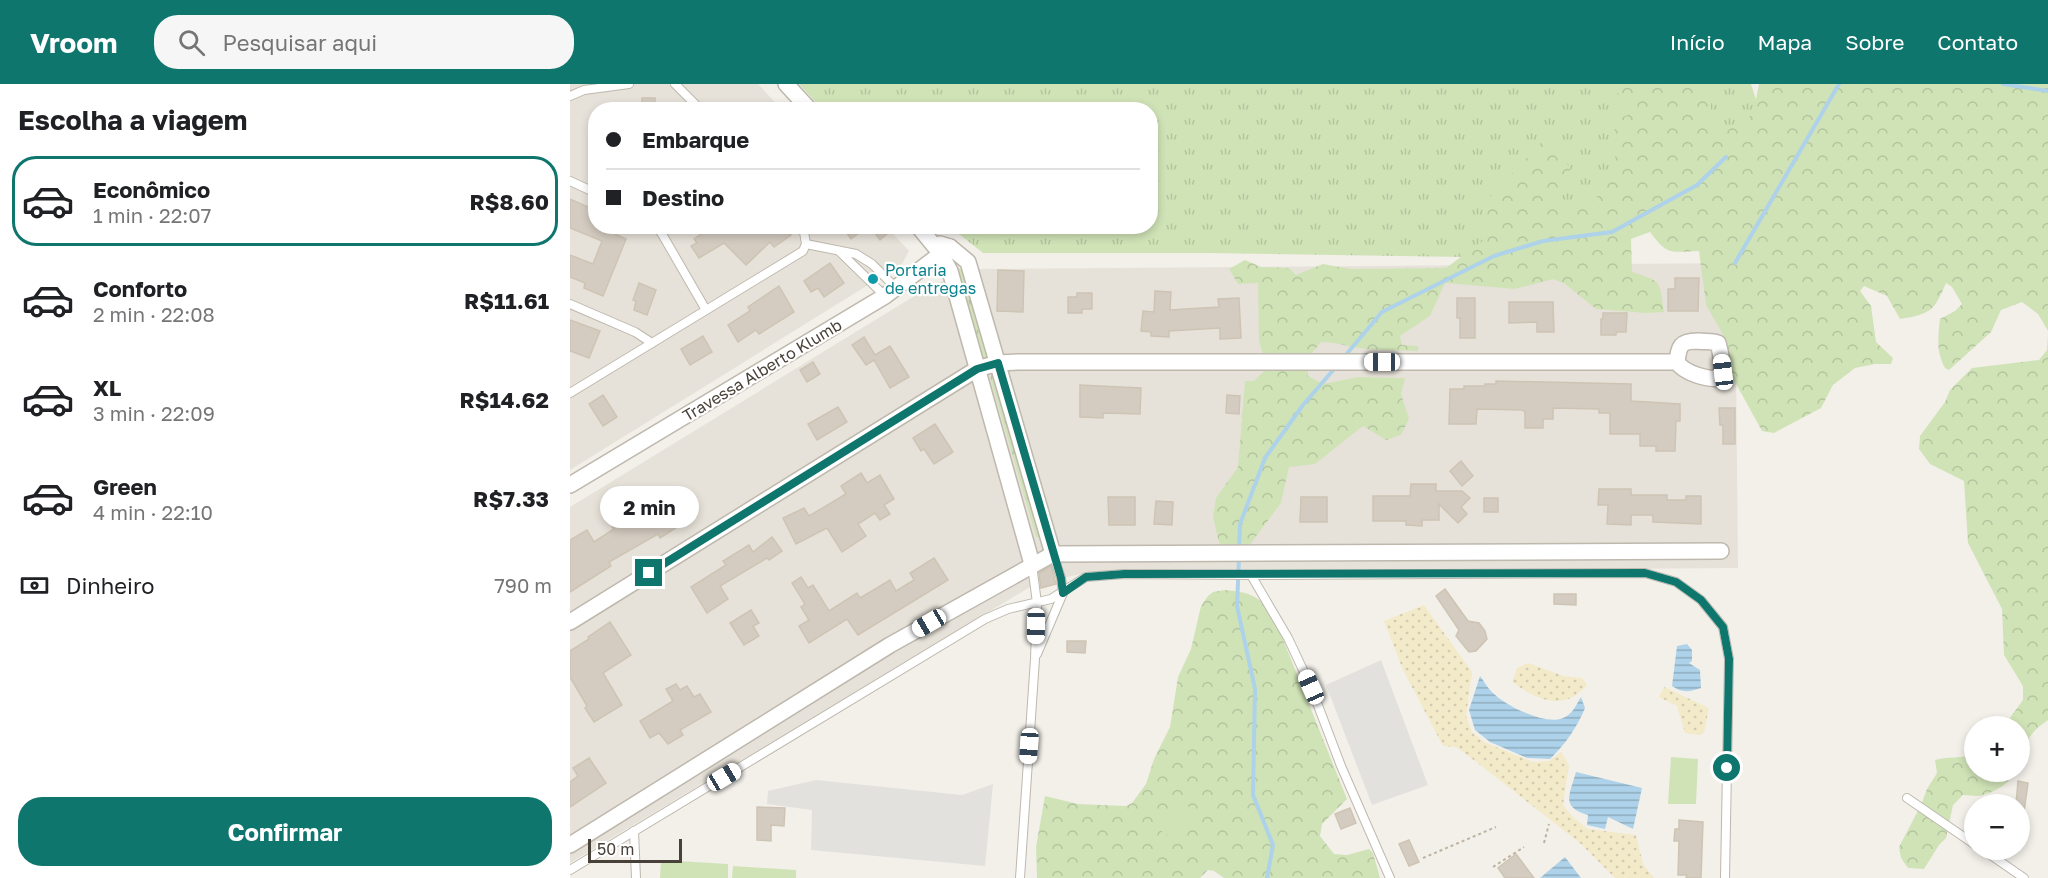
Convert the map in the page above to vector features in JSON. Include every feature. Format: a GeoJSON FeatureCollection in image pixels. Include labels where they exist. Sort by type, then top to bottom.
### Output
{"type":"FeatureCollection","features":[{"type":"Feature","properties":{"kind":"street"},"geometry":{"type":"LineString","coordinates":[[786,84],[803,102]]}},
{"type":"Feature","properties":{"kind":"street"},"geometry":{"type":"LineString","coordinates":[[926,234],[941,248],[968,262],[1053,554]]}},
{"type":"Feature","properties":{"kind":"street"},"geometry":{"type":"LineString","coordinates":[[941,248],[950,271],[1032,564]]}},
{"type":"Feature","properties":{"kind":"street","name":"Travessa Alberto Klumb"},"geometry":{"type":"LineString","coordinates":[[570,486],[890,292],[941,248]]}},
{"type":"Feature","properties":{"kind":"street"},"geometry":{"type":"LineString","coordinates":[[570,622],[977,369],[998,363],[1677,362]]}},
{"type":"Feature","properties":{"kind":"street"},"geometry":{"type":"LineString","coordinates":[[570,845],[890,645],[1053,554],[1721,552]]}},
{"type":"Feature","properties":{"kind":"lane"},"geometry":{"type":"LineString","coordinates":[[570,96],[584,90],[629,84]]}},
{"type":"Feature","properties":{"kind":"lane"},"geometry":{"type":"LineString","coordinates":[[679,85],[694,102]]}},
{"type":"Feature","properties":{"kind":"lane"},"geometry":{"type":"LineString","coordinates":[[570,181],[588,189]]}},
{"type":"Feature","properties":{"kind":"lane"},"geometry":{"type":"LineString","coordinates":[[662,234],[706,310]]}},
{"type":"Feature","properties":{"kind":"lane"},"geometry":{"type":"LineString","coordinates":[[572,390],[803,251],[807,244],[805,234]]}},
{"type":"Feature","properties":{"kind":"lane"},"geometry":{"type":"LineString","coordinates":[[807,244],[856,254],[872,264],[890,292]]}},
{"type":"Feature","properties":{"kind":"lane"},"geometry":{"type":"LineString","coordinates":[[838,250],[890,292]]}},
{"type":"Feature","properties":{"kind":"lane"},"geometry":{"type":"LineString","coordinates":[[570,304],[635,332],[652,343]]}},
{"type":"Feature","properties":{"kind":"lane"},"geometry":{"type":"LineString","coordinates":[[1035,659],[1063,593],[1053,554]]}},
{"type":"Feature","properties":{"kind":"lane"},"geometry":{"type":"LineString","coordinates":[[1020,878],[1035,659],[1037,603],[1032,564]]}},
{"type":"Feature","properties":{"kind":"lane"},"geometry":{"type":"LineString","coordinates":[[570,870],[985,620],[1008,609],[1037,603],[1063,593],[1086,577],[1124,574],[1645,573],[1676,582],[1701,600],[1723,627],[1729,659],[1725,878]]}},
{"type":"Feature","properties":{"kind":"lane"},"geometry":{"type":"LineString","coordinates":[[1251,575],[1288,638],[1302,667],[1341,766],[1390,878]]}},
{"type":"Feature","properties":{"kind":"lane"},"geometry":{"type":"LineString","coordinates":[[1907,798],[1964,837]]}},
{"type":"Feature","properties":{"kind":"lane"},"geometry":{"type":"LineString","coordinates":[[634,831],[636,878]]}},
{"type":"Feature","properties":{"kind":"lane"},"geometry":{"type":"LineString","coordinates":[[1998,860],[2024,878]]}},
{"type":"Feature","properties":{"kind":"path"},"geometry":{"type":"LineString","coordinates":[[1544,843],[1549,824]]}},
{"type":"Feature","properties":{"kind":"path"},"geometry":{"type":"LineString","coordinates":[[1423,858],[1496,826]]}},
{"type":"Feature","properties":{"kind":"path"},"geometry":{"type":"LineString","coordinates":[[1493,867],[1524,847]]}},
{"type":"Feature","properties":{"kind":"shaded area"},"geometry":{"type":"Polygon","coordinates":[[[570,84],[758,84],[775,102],[588,102],[588,234],[893,234],[909,251],[902,264],[570,470],[570,84]]]}},
{"type":"Feature","properties":{"kind":"shaded area"},"geometry":{"type":"Polygon","coordinates":[[[1735,263],[1738,568],[1086,573],[1035,584],[570,863],[570,507],[934,284],[978,269],[1735,263]]]}},
{"type":"Feature","properties":{"kind":"shaded area"},"geometry":{"type":"Polygon","coordinates":[[[1381,660],[1428,785],[1372,805],[1326,685],[1381,660]]]}},
{"type":"Feature","properties":{"kind":"shaded area"},"geometry":{"type":"Polygon","coordinates":[[[816,780],[962,795],[993,784],[985,866],[811,850],[812,810],[767,804],[768,791],[816,780]]]}},
{"type":"Feature","properties":{"kind":"green space"},"geometry":{"type":"Polygon","coordinates":[[[799,84],[1751,84],[1775,159],[1534,258],[1204,253],[983,253],[959,234],[1158,234],[1158,102],[816,102],[799,84]]]}},
{"type":"Feature","properties":{"kind":"green space"},"geometry":{"type":"Polygon","coordinates":[[[1611,84],[1705,84],[1711,102],[1711,127],[1716,128],[1733,125],[1753,114],[1759,84],[2048,84],[2048,331],[2038,314],[2022,302],[2001,310],[1991,332],[1949,370],[1942,362],[1938,338],[1940,319],[1955,311],[1962,304],[1952,287],[1946,283],[1930,310],[1900,319],[1887,296],[1864,286],[1860,291],[1871,306],[1876,342],[1893,358],[1891,364],[1855,368],[1833,385],[1821,408],[1774,433],[1762,431],[1730,373],[1725,338],[1706,305],[1699,251],[1670,251],[1661,245],[1650,232],[1631,239],[1632,272],[1658,284],[1664,312],[1596,309],[1565,284],[1553,279],[1515,289],[1445,283],[1430,316],[1400,336],[1402,345],[1418,346],[1418,351],[1366,349],[1321,342],[1307,359],[1308,376],[1323,384],[1358,377],[1405,378],[1401,394],[1409,419],[1401,435],[1386,440],[1363,426],[1315,464],[1289,467],[1281,503],[1243,554],[1219,543],[1213,517],[1216,498],[1238,467],[1245,381],[1254,381],[1267,368],[1259,341],[1258,283],[1238,284],[1229,269],[1245,260],[1261,267],[1289,268],[1296,275],[1323,264],[1350,269],[1446,268],[1484,240],[1489,198],[1553,130],[1570,170],[1567,187],[1554,208],[1569,202],[1588,204],[1596,199],[1616,155],[1614,120],[1631,114],[1631,105],[1611,87],[1611,84]]]}},
{"type":"Feature","properties":{"kind":"green space"},"geometry":{"type":"Polygon","coordinates":[[[959,268],[964,270],[990,355],[987,360],[983,359],[957,271],[959,268]]]}},
{"type":"Feature","properties":{"kind":"green space"},"geometry":{"type":"Polygon","coordinates":[[[2048,334],[2048,720],[2030,736],[2030,716],[2011,716],[2023,700],[2023,686],[2004,655],[2002,609],[1968,543],[1964,481],[1930,464],[1919,449],[1920,436],[1945,402],[1950,390],[1972,368],[2039,360],[2047,350],[2048,334]]]}},
{"type":"Feature","properties":{"kind":"green space"},"geometry":{"type":"Polygon","coordinates":[[[992,374],[996,380],[1041,538],[1036,537],[990,378],[992,374]]]}},
{"type":"Feature","properties":{"kind":"green space"},"geometry":{"type":"Polygon","coordinates":[[[1225,590],[1252,595],[1272,612],[1347,799],[1322,824],[1320,836],[1334,854],[1347,855],[1369,849],[1373,853],[1380,878],[1224,878],[1208,870],[1200,878],[1037,878],[1036,847],[1045,796],[1078,804],[1126,806],[1132,803],[1146,784],[1154,759],[1170,727],[1178,677],[1191,649],[1201,606],[1213,592],[1225,590]]]}},
{"type":"Feature","properties":{"kind":"green space"},"geometry":{"type":"Polygon","coordinates":[[[1964,756],[1964,782],[2007,782],[1988,794],[1964,794],[1953,805],[1946,838],[1924,869],[1908,868],[1901,858],[1899,847],[1937,773],[1935,760],[1964,756]]]}},
{"type":"Feature","properties":{"kind":"green space"},"geometry":{"type":"Polygon","coordinates":[[[1671,757],[1698,759],[1696,804],[1668,804],[1671,757]]]}},
{"type":"Feature","properties":{"kind":"green space"},"geometry":{"type":"Polygon","coordinates":[[[1177,799],[1198,813],[1177,842],[1157,828],[1177,799]]]}},
{"type":"Feature","properties":{"kind":"green space"},"geometry":{"type":"Polygon","coordinates":[[[661,860],[728,864],[728,878],[660,878],[661,860]]]}},
{"type":"Feature","properties":{"kind":"green space"},"geometry":{"type":"Polygon","coordinates":[[[733,866],[796,870],[796,878],[732,878],[733,866]]]}},
{"type":"Feature","properties":{"kind":"sand"},"geometry":{"type":"Polygon","coordinates":[[[1424,605],[1472,672],[1466,716],[1472,732],[1484,742],[1533,762],[1549,761],[1561,752],[1569,765],[1563,805],[1588,829],[1636,835],[1643,864],[1654,878],[1615,878],[1581,844],[1479,764],[1456,747],[1443,746],[1403,670],[1384,621],[1424,605]]]}},
{"type":"Feature","properties":{"kind":"sand"},"geometry":{"type":"Polygon","coordinates":[[[1528,663],[1564,676],[1582,678],[1587,685],[1569,699],[1559,701],[1540,698],[1512,682],[1517,668],[1528,663]]]}},
{"type":"Feature","properties":{"kind":"sand"},"geometry":{"type":"Polygon","coordinates":[[[1664,687],[1709,708],[1704,733],[1698,735],[1685,733],[1677,706],[1659,697],[1664,687]]]}},
{"type":"Feature","properties":{"kind":"water"},"geometry":{"type":"Polygon","coordinates":[[[1687,644],[1692,650],[1692,661],[1689,663],[1700,670],[1701,688],[1686,691],[1672,686],[1677,646],[1687,644]]]}},
{"type":"Feature","properties":{"kind":"water"},"geometry":{"type":"Polygon","coordinates":[[[1480,676],[1497,697],[1536,717],[1556,720],[1563,718],[1572,712],[1581,697],[1585,708],[1579,722],[1550,759],[1527,758],[1490,742],[1475,730],[1469,710],[1480,676]]]}},
{"type":"Feature","properties":{"kind":"water"},"geometry":{"type":"Polygon","coordinates":[[[1576,772],[1642,788],[1633,829],[1608,817],[1605,829],[1587,825],[1588,815],[1579,812],[1570,804],[1570,793],[1576,772]]]}},
{"type":"Feature","properties":{"kind":"water"},"geometry":{"type":"Polygon","coordinates":[[[1565,857],[1581,878],[1540,878],[1565,857]]]}},
{"type":"Feature","properties":{"kind":"building"},"geometry":{"type":"Polygon","coordinates":[[[642,98],[655,98],[655,102],[642,102],[642,98]]]}},
{"type":"Feature","properties":{"kind":"building"},"geometry":{"type":"Polygon","coordinates":[[[570,199],[588,207],[588,234],[615,234],[626,239],[603,296],[584,288],[585,283],[570,277],[570,255],[593,264],[602,241],[570,228],[570,199]]]}},
{"type":"Feature","properties":{"kind":"building"},"geometry":{"type":"Polygon","coordinates":[[[701,234],[791,235],[774,247],[770,242],[746,265],[724,243],[699,258],[691,246],[697,243],[694,239],[701,234]]]}},
{"type":"Feature","properties":{"kind":"building"},"geometry":{"type":"Polygon","coordinates":[[[848,234],[858,234],[851,239],[848,234]]]}},
{"type":"Feature","properties":{"kind":"building"},"geometry":{"type":"Polygon","coordinates":[[[876,234],[887,234],[880,240],[876,234]]]}},
{"type":"Feature","properties":{"kind":"building"},"geometry":{"type":"Polygon","coordinates":[[[830,263],[844,283],[824,297],[818,288],[811,292],[804,281],[830,263]]]}},
{"type":"Feature","properties":{"kind":"building"},"geometry":{"type":"Polygon","coordinates":[[[998,270],[1024,271],[1023,312],[997,311],[998,270]]]}},
{"type":"Feature","properties":{"kind":"building"},"geometry":{"type":"Polygon","coordinates":[[[1675,278],[1699,278],[1698,311],[1668,311],[1668,289],[1675,289],[1675,278]]]}},
{"type":"Feature","properties":{"kind":"building"},"geometry":{"type":"Polygon","coordinates":[[[639,283],[656,290],[647,315],[634,310],[636,301],[633,300],[639,283]]]}},
{"type":"Feature","properties":{"kind":"building"},"geometry":{"type":"Polygon","coordinates":[[[779,286],[794,312],[759,334],[756,330],[738,342],[728,325],[750,311],[748,307],[779,286]]]}},
{"type":"Feature","properties":{"kind":"building"},"geometry":{"type":"Polygon","coordinates":[[[1155,291],[1171,292],[1170,310],[1219,307],[1218,299],[1239,298],[1241,338],[1220,339],[1220,328],[1169,331],[1169,337],[1151,336],[1151,332],[1141,331],[1143,311],[1154,312],[1155,291]]]}},
{"type":"Feature","properties":{"kind":"building"},"geometry":{"type":"Polygon","coordinates":[[[1077,293],[1092,293],[1092,309],[1082,309],[1082,313],[1068,313],[1068,297],[1077,297],[1077,293]]]}},
{"type":"Feature","properties":{"kind":"building"},"geometry":{"type":"Polygon","coordinates":[[[1457,298],[1475,298],[1475,338],[1460,338],[1457,298]]]}},
{"type":"Feature","properties":{"kind":"building"},"geometry":{"type":"Polygon","coordinates":[[[1509,302],[1553,302],[1554,332],[1537,332],[1537,322],[1509,323],[1509,302]]]}},
{"type":"Feature","properties":{"kind":"building"},"geometry":{"type":"Polygon","coordinates":[[[1603,313],[1627,313],[1626,332],[1601,335],[1603,313]]]}},
{"type":"Feature","properties":{"kind":"building"},"geometry":{"type":"Polygon","coordinates":[[[570,320],[600,331],[589,358],[570,351],[570,320]]]}},
{"type":"Feature","properties":{"kind":"building"},"geometry":{"type":"Polygon","coordinates":[[[703,336],[712,352],[690,365],[681,349],[703,336]]]}},
{"type":"Feature","properties":{"kind":"building"},"geometry":{"type":"Polygon","coordinates":[[[864,337],[875,355],[890,346],[909,377],[890,388],[874,360],[866,365],[852,345],[864,337]]]}},
{"type":"Feature","properties":{"kind":"building"},"geometry":{"type":"Polygon","coordinates":[[[813,362],[820,374],[807,382],[800,370],[813,362]]]}},
{"type":"Feature","properties":{"kind":"building"},"geometry":{"type":"Polygon","coordinates":[[[1496,381],[1631,384],[1631,401],[1680,404],[1680,421],[1676,421],[1675,451],[1656,451],[1656,446],[1640,446],[1640,434],[1610,434],[1610,413],[1599,413],[1599,409],[1553,408],[1553,419],[1543,419],[1543,428],[1525,428],[1525,412],[1522,410],[1477,409],[1476,424],[1449,424],[1450,389],[1485,386],[1485,384],[1496,384],[1496,381]]]}},
{"type":"Feature","properties":{"kind":"building"},"geometry":{"type":"Polygon","coordinates":[[[1080,385],[1141,388],[1140,414],[1103,413],[1103,418],[1080,417],[1080,385]]]}},
{"type":"Feature","properties":{"kind":"building"},"geometry":{"type":"Polygon","coordinates":[[[603,395],[617,417],[603,426],[589,404],[603,395]]]}},
{"type":"Feature","properties":{"kind":"building"},"geometry":{"type":"Polygon","coordinates":[[[1227,395],[1240,396],[1239,414],[1226,413],[1227,395]]]}},
{"type":"Feature","properties":{"kind":"building"},"geometry":{"type":"Polygon","coordinates":[[[838,407],[847,422],[817,440],[808,424],[838,407]]]}},
{"type":"Feature","properties":{"kind":"building"},"geometry":{"type":"Polygon","coordinates":[[[1719,408],[1735,408],[1735,444],[1723,444],[1723,425],[1720,425],[1719,408]]]}},
{"type":"Feature","properties":{"kind":"building"},"geometry":{"type":"Polygon","coordinates":[[[935,424],[953,452],[934,464],[924,449],[921,451],[913,438],[935,424]]]}},
{"type":"Feature","properties":{"kind":"building"},"geometry":{"type":"Polygon","coordinates":[[[1461,461],[1473,476],[1462,486],[1450,471],[1461,461]]]}},
{"type":"Feature","properties":{"kind":"building"},"geometry":{"type":"Polygon","coordinates":[[[861,473],[867,483],[880,475],[894,499],[884,505],[890,514],[880,520],[875,513],[858,524],[866,536],[842,552],[827,528],[796,544],[783,518],[804,508],[809,516],[846,494],[841,486],[861,473]]]}},
{"type":"Feature","properties":{"kind":"building"},"geometry":{"type":"Polygon","coordinates":[[[1411,484],[1436,484],[1436,491],[1462,491],[1470,498],[1461,507],[1467,514],[1458,523],[1439,504],[1439,520],[1422,520],[1422,526],[1406,525],[1406,521],[1373,521],[1373,496],[1410,496],[1411,484]]]}},
{"type":"Feature","properties":{"kind":"building"},"geometry":{"type":"Polygon","coordinates":[[[1599,489],[1631,489],[1631,495],[1667,495],[1667,500],[1686,500],[1686,496],[1701,496],[1701,524],[1653,522],[1653,515],[1631,515],[1631,525],[1607,524],[1608,505],[1598,505],[1599,489]]]}},
{"type":"Feature","properties":{"kind":"building"},"geometry":{"type":"Polygon","coordinates":[[[651,492],[666,518],[678,510],[685,522],[660,538],[658,534],[609,562],[611,566],[570,592],[570,540],[587,530],[594,542],[623,521],[618,512],[651,492]]]}},
{"type":"Feature","properties":{"kind":"building"},"geometry":{"type":"Polygon","coordinates":[[[1108,497],[1135,497],[1135,525],[1109,525],[1108,497]]]}},
{"type":"Feature","properties":{"kind":"building"},"geometry":{"type":"Polygon","coordinates":[[[1301,497],[1327,497],[1327,522],[1300,522],[1301,497]]]}},
{"type":"Feature","properties":{"kind":"building"},"geometry":{"type":"Polygon","coordinates":[[[1484,498],[1498,498],[1498,512],[1484,512],[1484,498]]]}},
{"type":"Feature","properties":{"kind":"building"},"geometry":{"type":"Polygon","coordinates":[[[1156,501],[1173,502],[1172,525],[1154,524],[1156,501]]]}},
{"type":"Feature","properties":{"kind":"building"},"geometry":{"type":"Polygon","coordinates":[[[772,537],[782,551],[720,586],[728,599],[707,613],[691,587],[726,565],[723,561],[749,545],[753,552],[772,537]]]}},
{"type":"Feature","properties":{"kind":"building"},"geometry":{"type":"Polygon","coordinates":[[[934,558],[948,580],[858,635],[847,619],[809,643],[799,626],[809,620],[801,607],[805,604],[792,583],[801,577],[808,588],[813,585],[829,611],[857,593],[860,598],[890,580],[896,591],[914,580],[910,573],[934,558]]]}},
{"type":"Feature","properties":{"kind":"building"},"geometry":{"type":"Polygon","coordinates":[[[1051,566],[1056,584],[1041,588],[1039,573],[1051,566]]]}},
{"type":"Feature","properties":{"kind":"building"},"geometry":{"type":"Polygon","coordinates":[[[1445,589],[1468,621],[1479,623],[1485,631],[1487,639],[1476,651],[1469,652],[1456,636],[1459,630],[1436,596],[1445,589]]]}},
{"type":"Feature","properties":{"kind":"building"},"geometry":{"type":"Polygon","coordinates":[[[1554,594],[1576,594],[1576,605],[1554,604],[1554,594]]]}},
{"type":"Feature","properties":{"kind":"building"},"geometry":{"type":"Polygon","coordinates":[[[751,610],[759,623],[753,626],[759,636],[744,645],[730,623],[751,610]]]}},
{"type":"Feature","properties":{"kind":"building"},"geometry":{"type":"Polygon","coordinates":[[[610,622],[631,655],[603,673],[622,705],[594,722],[570,677],[570,651],[610,622]]]}},
{"type":"Feature","properties":{"kind":"building"},"geometry":{"type":"Polygon","coordinates":[[[1067,641],[1086,641],[1085,653],[1067,652],[1067,641]]]}},
{"type":"Feature","properties":{"kind":"building"},"geometry":{"type":"Polygon","coordinates":[[[676,684],[680,690],[687,686],[694,697],[700,694],[711,712],[680,730],[683,735],[668,744],[659,733],[650,738],[640,721],[673,701],[666,689],[676,684]]]}},
{"type":"Feature","properties":{"kind":"building"},"geometry":{"type":"Polygon","coordinates":[[[589,758],[606,783],[570,807],[570,782],[578,776],[573,768],[589,758]]]}},
{"type":"Feature","properties":{"kind":"building"},"geometry":{"type":"Polygon","coordinates":[[[2018,782],[2028,783],[2026,794],[2017,794],[2018,782]]]}},
{"type":"Feature","properties":{"kind":"building"},"geometry":{"type":"Polygon","coordinates":[[[757,807],[785,808],[784,826],[771,825],[771,841],[757,840],[757,807]]]}},
{"type":"Feature","properties":{"kind":"building"},"geometry":{"type":"Polygon","coordinates":[[[1350,808],[1356,823],[1341,829],[1335,814],[1350,808]]]}},
{"type":"Feature","properties":{"kind":"building"},"geometry":{"type":"Polygon","coordinates":[[[1679,820],[1703,822],[1701,878],[1686,878],[1687,875],[1678,875],[1679,841],[1674,841],[1675,829],[1679,829],[1679,820]]]}},
{"type":"Feature","properties":{"kind":"building"},"geometry":{"type":"Polygon","coordinates":[[[1409,840],[1419,862],[1409,866],[1399,844],[1409,840]]]}},
{"type":"Feature","properties":{"kind":"building"},"geometry":{"type":"Polygon","coordinates":[[[1516,854],[1534,878],[1505,878],[1498,868],[1516,854]]]}},
{"type":"Feature","properties":{"kind":"waterway"},"geometry":{"type":"LineString","coordinates":[[1735,263],[1839,84]]}},
{"type":"Feature","properties":{"kind":"waterway"},"geometry":{"type":"LineString","coordinates":[[2003,84],[2048,91]]}},
{"type":"Feature","properties":{"kind":"waterway"},"geometry":{"type":"LineString","coordinates":[[1344,357],[1382,312],[1494,256],[1543,241],[1612,232],[1697,185],[1726,157]]}},
{"type":"Feature","properties":{"kind":"waterway"},"geometry":{"type":"LineString","coordinates":[[1239,551],[1240,524],[1265,458],[1303,405],[1335,368]]}},
{"type":"Feature","properties":{"kind":"waterway"},"geometry":{"type":"LineString","coordinates":[[1239,558],[1237,606],[1255,689],[1253,795],[1273,845],[1267,878]]}},
{"type":"Feature","properties":{"kind":"place","name":"Portaria de entregas"},"geometry":{"type":"Point","coordinates":[873,279]}},
{"type":"Feature","properties":{"kind":"route"},"geometry":{"type":"LineString","coordinates":[[649,573],[977,369],[998,363],[1061,578],[1063,593],[1086,577],[1124,574],[1645,573],[1676,582],[1701,600],[1723,627],[1729,659],[1727,768]]}}]}
